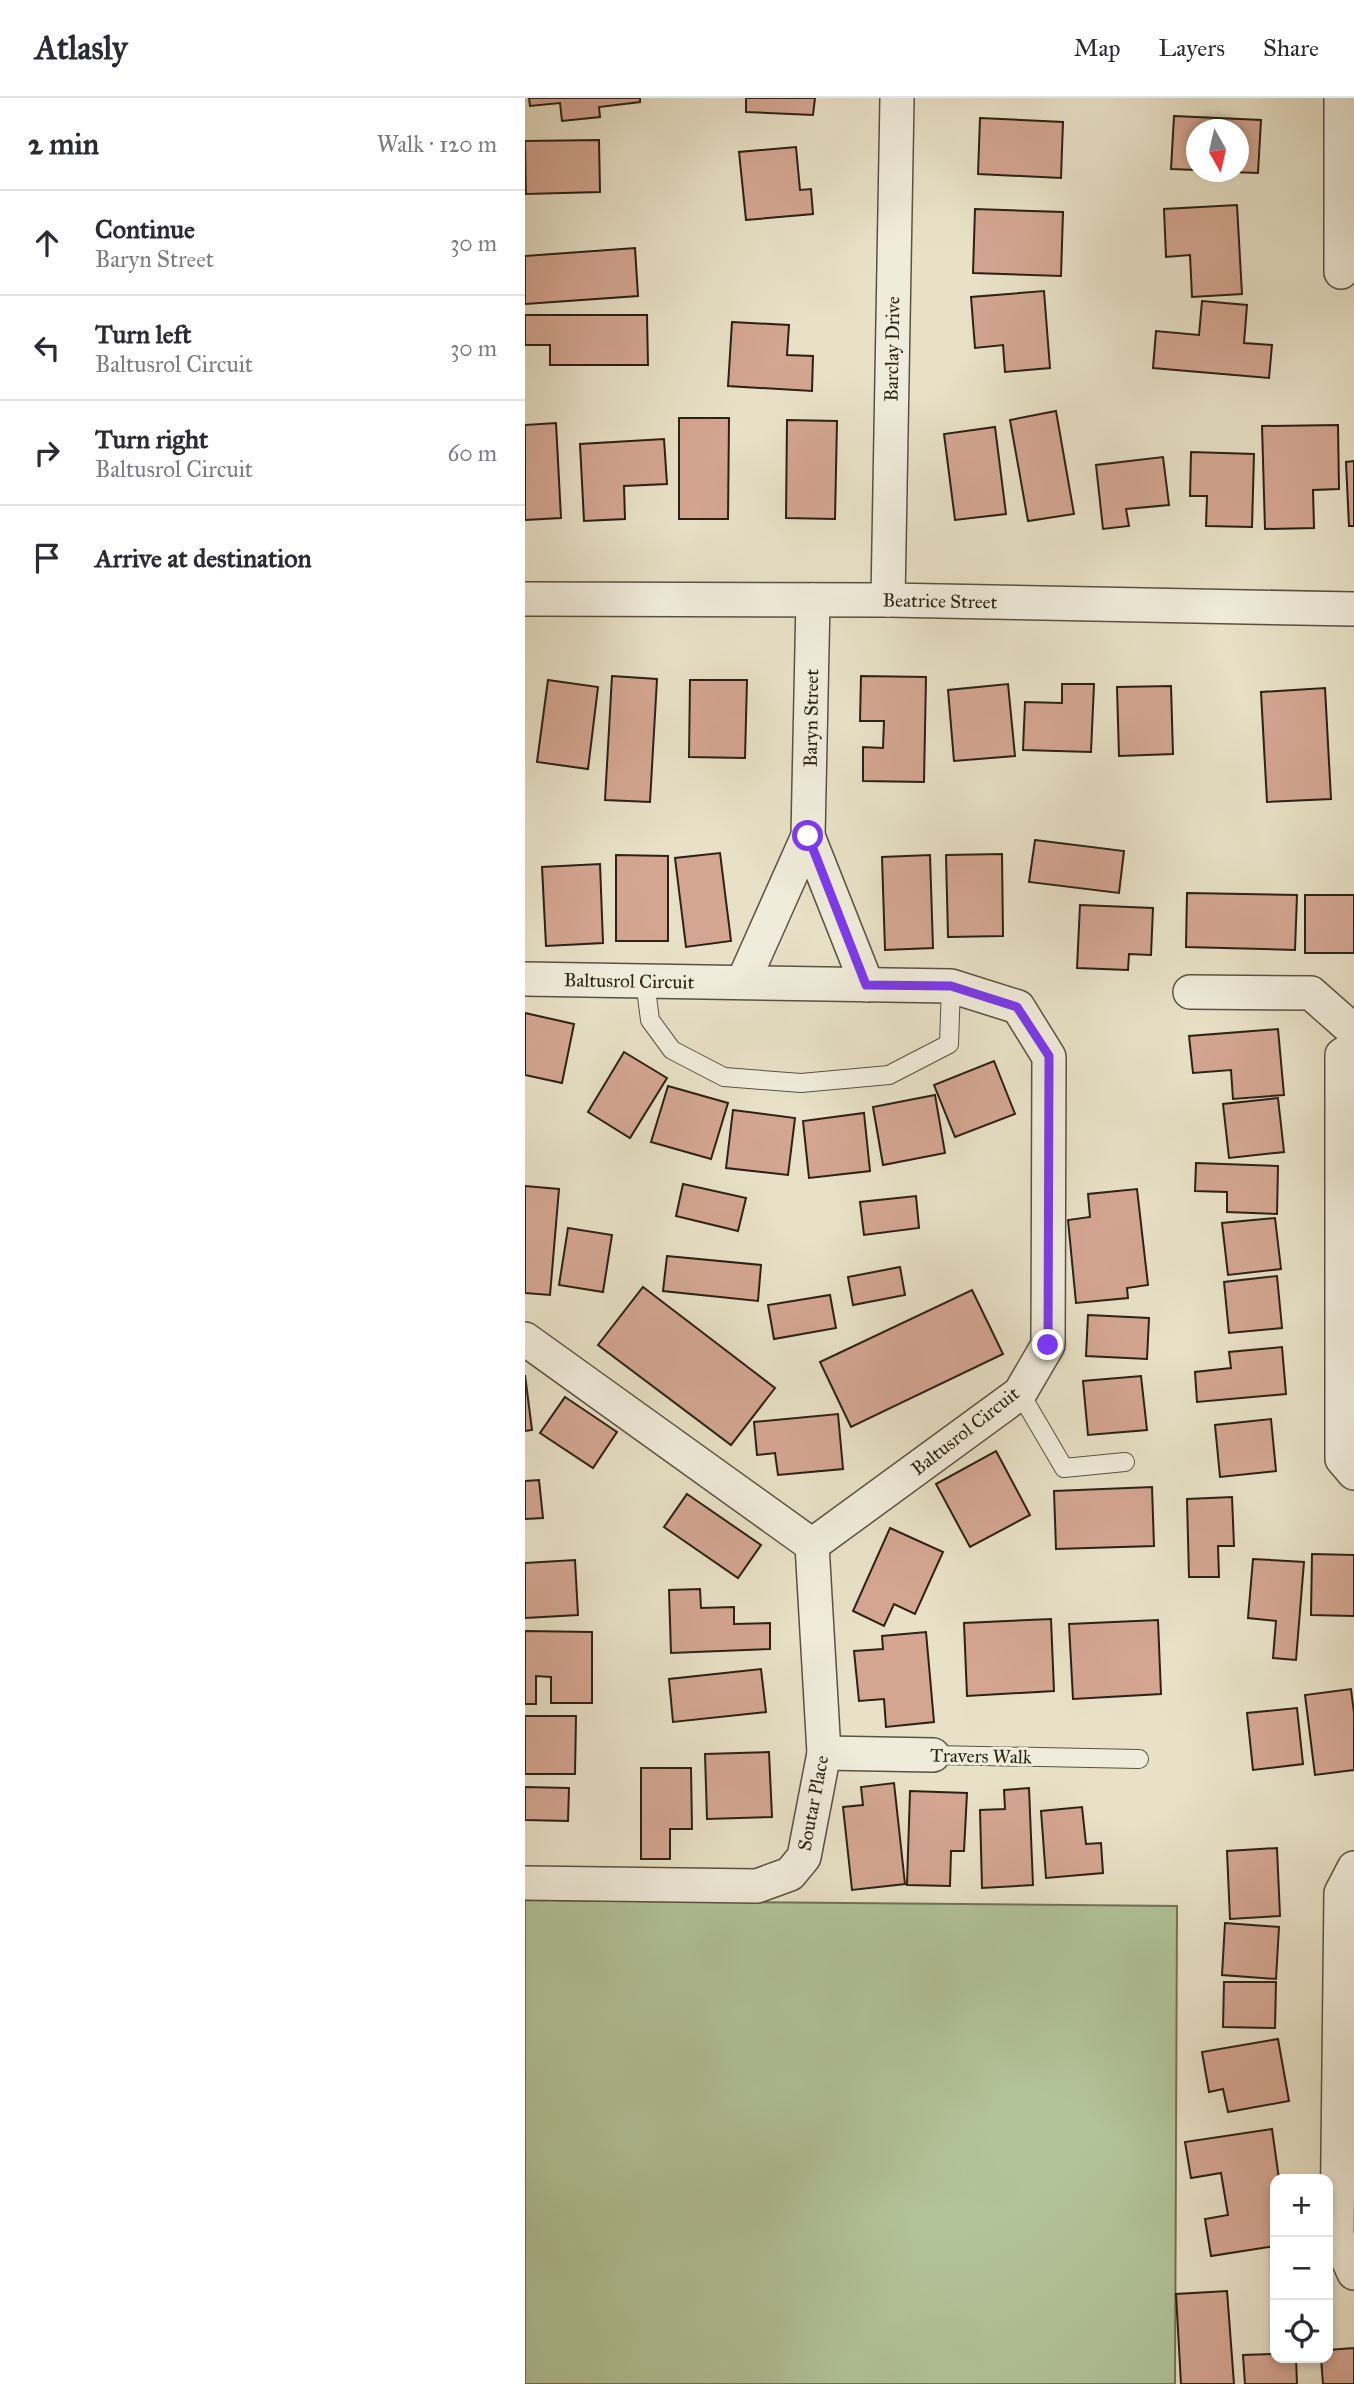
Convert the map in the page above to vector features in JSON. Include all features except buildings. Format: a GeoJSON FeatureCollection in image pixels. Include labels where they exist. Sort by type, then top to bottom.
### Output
{"type":"FeatureCollection","features":[{"type":"Feature","properties":{"kind":"street","name":"Barclay Drive"},"geometry":{"type":"LineString","coordinates":[[888,600],[897,98]]}},
{"type":"Feature","properties":{"kind":"street"},"geometry":{"type":"LineString","coordinates":[[1341,98],[1341,272]]}},
{"type":"Feature","properties":{"kind":"street","name":"Beatrice Street"},"geometry":{"type":"LineString","coordinates":[[525,599],[888,600],[1354,609]]}},
{"type":"Feature","properties":{"kind":"street","name":"Baryn Street"},"geometry":{"type":"LineString","coordinates":[[813,600],[808,836],[866,985]]}},
{"type":"Feature","properties":{"kind":"street","name":"Baryn Street"},"geometry":{"type":"LineString","coordinates":[[743,982],[808,836]]}},
{"type":"Feature","properties":{"kind":"street","name":"Baltusrol Circuit"},"geometry":{"type":"LineString","coordinates":[[525,979],[951,986],[1017,1007],[1049,1056],[1048,1345],[1020,1393],[812,1545]]}},
{"type":"Feature","properties":{"kind":"street"},"geometry":{"type":"LineString","coordinates":[[1190,992],[1311,993],[1354,1031]]}},
{"type":"Feature","properties":{"kind":"street"},"geometry":{"type":"LineString","coordinates":[[1354,1046],[1342,1055],[1342,1459],[1354,1473]]}},
{"type":"Feature","properties":{"kind":"street"},"geometry":{"type":"LineString","coordinates":[[525,1339],[812,1545]]}},
{"type":"Feature","properties":{"kind":"street","name":"Soutar Place"},"geometry":{"type":"LineString","coordinates":[[525,1883],[757,1886],[790,1874],[804,1857],[824,1753],[812,1545]]}},
{"type":"Feature","properties":{"kind":"street","name":"Travers Walk"},"geometry":{"type":"LineString","coordinates":[[824,1753],[933,1755]]}},
{"type":"Feature","properties":{"kind":"street"},"geometry":{"type":"LineString","coordinates":[[1354,1868],[1341,1893],[1337,2236],[1354,2273]]}},
{"type":"Feature","properties":{"kind":"lane"},"geometry":{"type":"LineString","coordinates":[[645,981],[650,1020],[672,1051],[725,1077],[801,1083],[889,1075],[949,1044],[951,986]]}},
{"type":"Feature","properties":{"kind":"lane"},"geometry":{"type":"LineString","coordinates":[[1020,1393],[1064,1468],[1125,1462]]}},
{"type":"Feature","properties":{"kind":"lane","name":"Travers Walk"},"geometry":{"type":"LineString","coordinates":[[933,1755],[1139,1759]]}},
{"type":"Feature","properties":{"kind":"green space"},"geometry":{"type":"Polygon","coordinates":[[[525,1900],[1177,1906],[1175,2384],[525,2384],[525,1900]]]}},
{"type":"Feature","properties":{"kind":"route"},"geometry":{"type":"LineString","coordinates":[[808,836],[866,985],[951,986],[1017,1007],[1049,1056],[1048,1345]]}}]}
